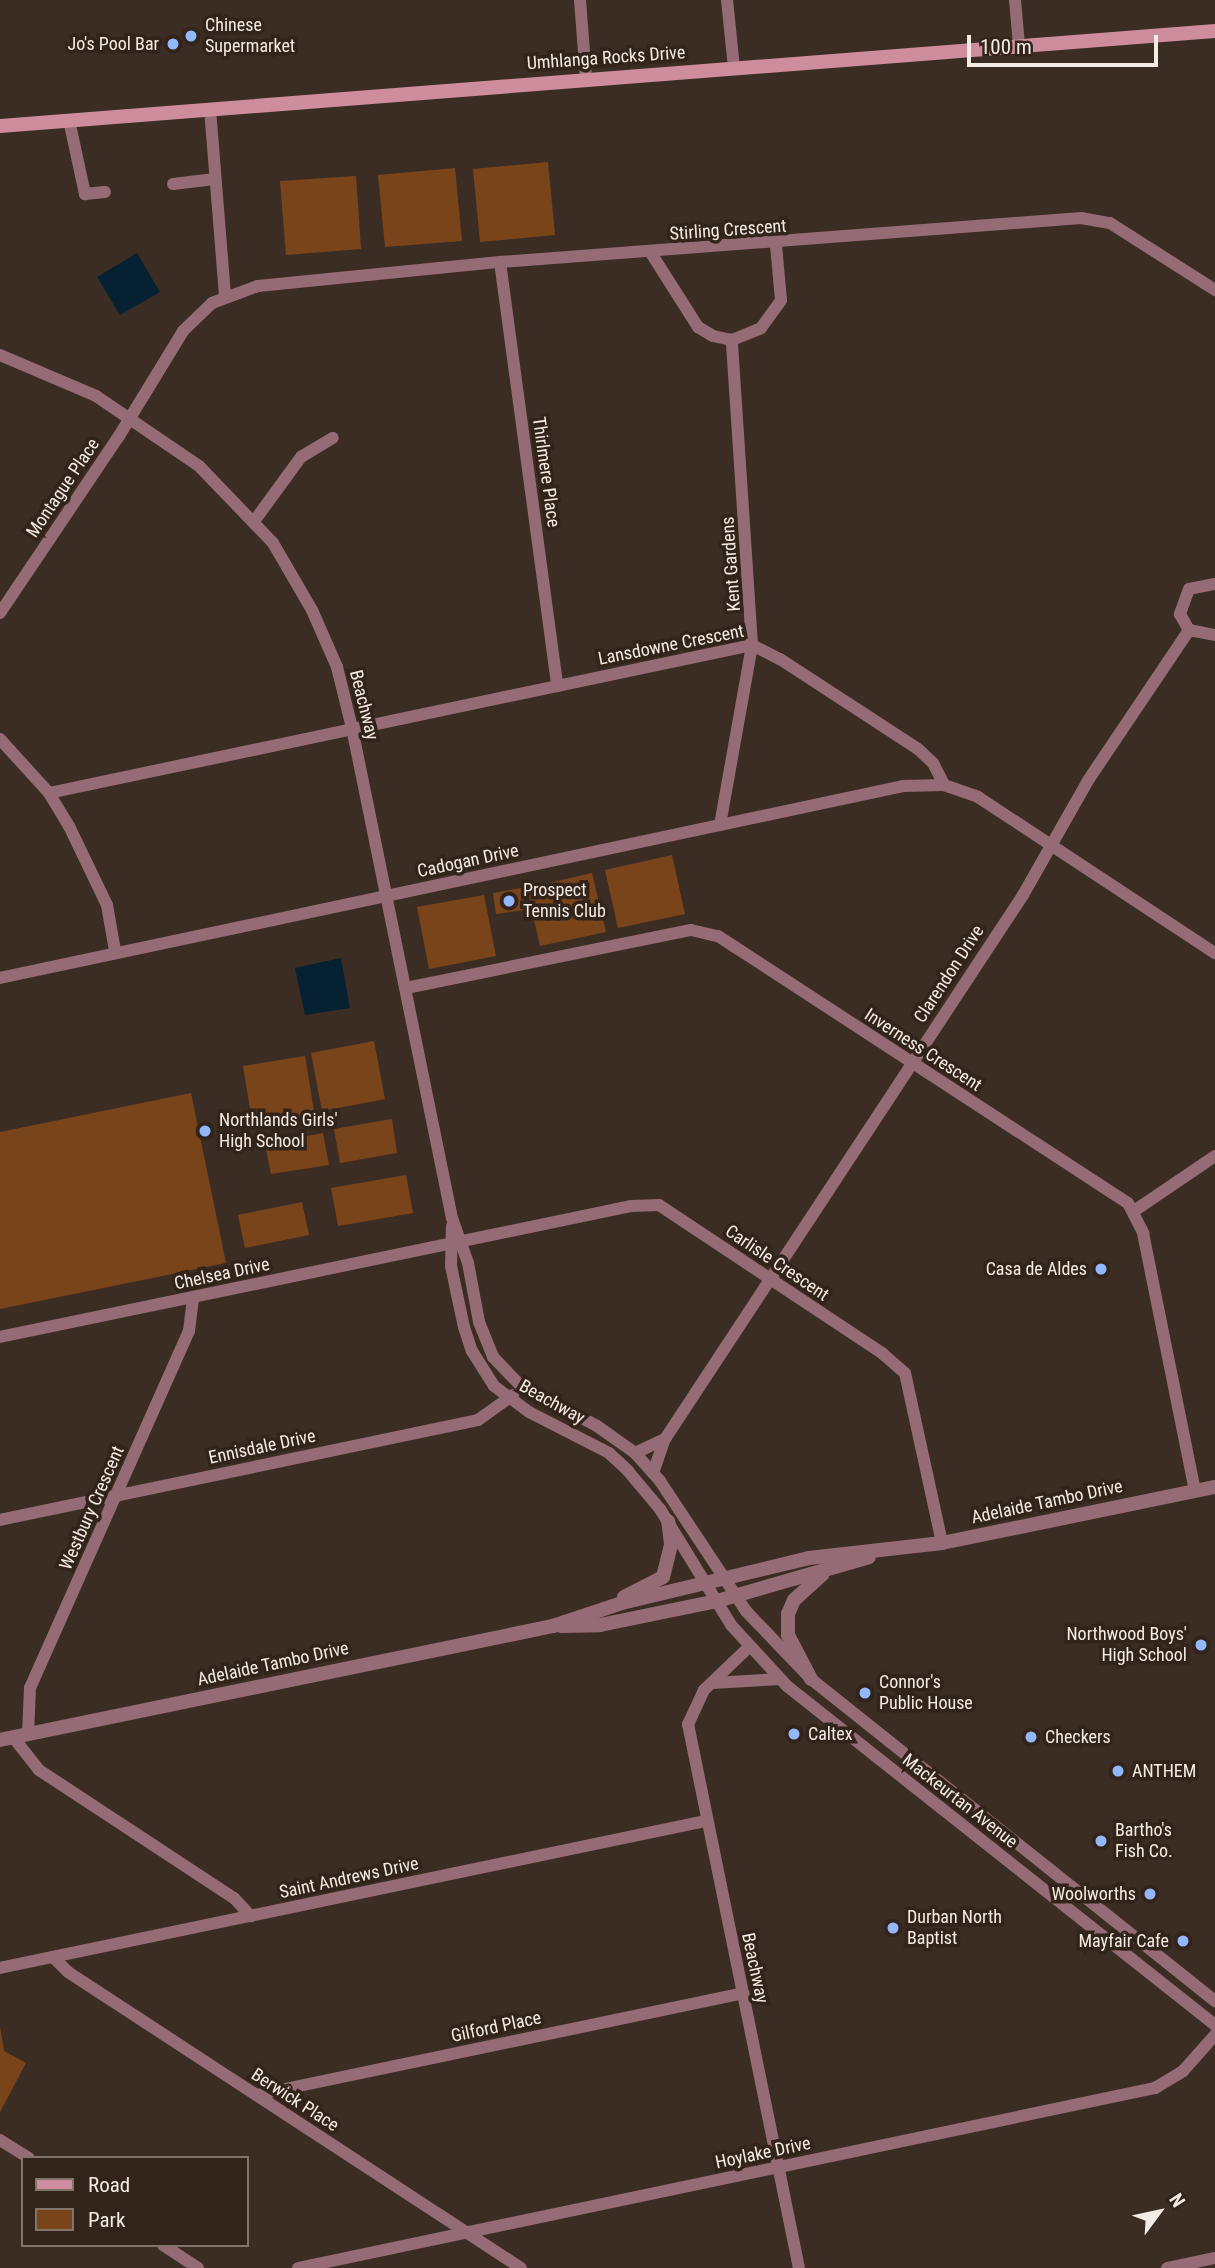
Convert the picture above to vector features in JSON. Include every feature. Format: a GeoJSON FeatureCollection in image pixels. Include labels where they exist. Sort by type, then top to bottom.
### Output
{"type":"FeatureCollection","features":[{"type":"Feature","properties":{"kind":"main road","name":"Umhlanga Rocks Drive"},"geometry":{"type":"LineString","coordinates":[[0,126],[586,78],[1215,32]]}},
{"type":"Feature","properties":{"kind":"street"},"geometry":{"type":"LineString","coordinates":[[580,0],[586,78]]}},
{"type":"Feature","properties":{"kind":"street"},"geometry":{"type":"LineString","coordinates":[[727,0],[734,68]]}},
{"type":"Feature","properties":{"kind":"street"},"geometry":{"type":"LineString","coordinates":[[1015,0],[1019,46]]}},
{"type":"Feature","properties":{"kind":"street"},"geometry":{"type":"LineString","coordinates":[[210,109],[225,296]]}},
{"type":"Feature","properties":{"kind":"street"},"geometry":{"type":"LineString","coordinates":[[69,120],[85,194],[105,192]]}},
{"type":"Feature","properties":{"kind":"street"},"geometry":{"type":"LineString","coordinates":[[173,184],[215,179]]}},
{"type":"Feature","properties":{"kind":"street","name":"Stirling Crescent"},"geometry":{"type":"LineString","coordinates":[[131,416],[177,339],[201,310],[225,296],[258,286],[500,262],[1096,219],[1124,231],[1215,290]]}},
{"type":"Feature","properties":{"kind":"street"},"geometry":{"type":"LineString","coordinates":[[651,253],[698,327],[712,336],[732,340],[761,328],[781,300],[776,244]]}},
{"type":"Feature","properties":{"kind":"street","name":"Thirlmere Place"},"geometry":{"type":"LineString","coordinates":[[500,262],[557,686]]}},
{"type":"Feature","properties":{"kind":"street","name":"Kent Gardens"},"geometry":{"type":"LineString","coordinates":[[720,825],[752,645],[732,340]]}},
{"type":"Feature","properties":{"kind":"street","name":"Beachway"},"geometry":{"type":"LineString","coordinates":[[0,355],[65,380],[131,416],[199,466],[255,520],[294,576],[323,632],[352,728],[457,1244],[486,1342],[506,1375],[597,1426],[635,1453],[653,1473],[724,1577]]}},
{"type":"Feature","properties":{"kind":"street","name":"Montague Place"},"geometry":{"type":"LineString","coordinates":[[0,613],[131,416]]}},
{"type":"Feature","properties":{"kind":"street"},"geometry":{"type":"LineString","coordinates":[[255,520],[301,457],[333,438]]}},
{"type":"Feature","properties":{"kind":"street"},"geometry":{"type":"LineString","coordinates":[[1215,584],[1198,584],[1184,595],[1180,614],[1189,630],[1215,635]]}},
{"type":"Feature","properties":{"kind":"street","name":"Clarendon Drive"},"geometry":{"type":"LineString","coordinates":[[653,1473],[665,1439],[911,1064],[1052,844],[1089,779],[1189,630]]}},
{"type":"Feature","properties":{"kind":"street","name":"Lansdowne Crescent"},"geometry":{"type":"LineString","coordinates":[[49,793],[752,645],[780,659],[918,749],[933,763],[944,785]]}},
{"type":"Feature","properties":{"kind":"street"},"geometry":{"type":"LineString","coordinates":[[0,739],[49,793],[100,886],[115,951]]}},
{"type":"Feature","properties":{"kind":"street"},"geometry":{"type":"LineString","coordinates":[[944,785],[978,797],[1215,953]]}},
{"type":"Feature","properties":{"kind":"street","name":"Cadogan Drive"},"geometry":{"type":"LineString","coordinates":[[0,978],[115,951],[387,897],[903,786],[944,785]]}},
{"type":"Feature","properties":{"kind":"street","name":"Inverness Crescent"},"geometry":{"type":"LineString","coordinates":[[406,988],[677,932],[704,931],[718,936],[1134,1211]]}},
{"type":"Feature","properties":{"kind":"street"},"geometry":{"type":"LineString","coordinates":[[1195,1491],[1143,1233],[1134,1211],[1215,1156]]}},
{"type":"Feature","properties":{"kind":"street","name":"Carlisle Crescent"},"geometry":{"type":"LineString","coordinates":[[457,1244],[647,1203],[671,1212],[883,1354],[905,1373],[942,1543]]}},
{"type":"Feature","properties":{"kind":"street","name":"Beachway"},"geometry":{"type":"LineString","coordinates":[[457,1244],[452,1266],[472,1351],[482,1371],[509,1400],[609,1453],[649,1493],[705,1582]]}},
{"type":"Feature","properties":{"kind":"street","name":"Chelsea Drive"},"geometry":{"type":"LineString","coordinates":[[0,1338],[457,1244]]}},
{"type":"Feature","properties":{"kind":"street","name":"Westbury Crescent"},"geometry":{"type":"LineString","coordinates":[[28,1734],[30,1688],[189,1331],[193,1298]]}},
{"type":"Feature","properties":{"kind":"street","name":"Ennisdale Drive"},"geometry":{"type":"LineString","coordinates":[[0,1520],[478,1420],[509,1400],[520,1385]]}},
{"type":"Feature","properties":{"kind":"street"},"geometry":{"type":"LineString","coordinates":[[635,1453],[665,1439]]}},
{"type":"Feature","properties":{"kind":"street","name":"Adelaide Tambo Drive"},"geometry":{"type":"LineString","coordinates":[[6,1738],[553,1626],[598,1610],[809,1558],[887,1552],[942,1543],[1215,1487]]}},
{"type":"Feature","properties":{"kind":"street"},"geometry":{"type":"LineString","coordinates":[[598,1610],[663,1577],[671,1544],[668,1521]]}},
{"type":"Feature","properties":{"kind":"street","name":"Adelaide Tambo Drive"},"geometry":{"type":"LineString","coordinates":[[553,1626],[600,1625],[717,1601],[826,1572],[887,1552]]}},
{"type":"Feature","properties":{"kind":"street"},"geometry":{"type":"LineString","coordinates":[[811,1679],[788,1635],[788,1614],[794,1600],[826,1572]]}},
{"type":"Feature","properties":{"kind":"street","name":"Mackeurtan Avenue"},"geometry":{"type":"LineString","coordinates":[[724,1577],[736,1596],[811,1679],[1215,2001]]}},
{"type":"Feature","properties":{"kind":"street","name":"Mackeurtan Avenue"},"geometry":{"type":"LineString","coordinates":[[705,1582],[750,1646],[780,1679],[1215,2025]]}},
{"type":"Feature","properties":{"kind":"street","name":"Beachway"},"geometry":{"type":"LineString","coordinates":[[750,1646],[697,1699],[688,1724],[705,1821],[799,2268]]}},
{"type":"Feature","properties":{"kind":"street"},"geometry":{"type":"LineString","coordinates":[[712,1683],[780,1679]]}},
{"type":"Feature","properties":{"kind":"street"},"geometry":{"type":"LineString","coordinates":[[856,1742],[870,1726]]}},
{"type":"Feature","properties":{"kind":"street"},"geometry":{"type":"LineString","coordinates":[[6,1738],[39,1770],[234,1898],[250,1916]]}},
{"type":"Feature","properties":{"kind":"street","name":"Saint Andrews Drive"},"geometry":{"type":"LineString","coordinates":[[0,1968],[705,1821]]}},
{"type":"Feature","properties":{"kind":"street","name":"Berwick Place"},"geometry":{"type":"LineString","coordinates":[[53,1957],[68,1972],[522,2268]]}},
{"type":"Feature","properties":{"kind":"street","name":"Gilford Place"},"geometry":{"type":"LineString","coordinates":[[256,2095],[743,1993]]}},
{"type":"Feature","properties":{"kind":"street","name":"Hoylake Drive"},"geometry":{"type":"LineString","coordinates":[[298,2268],[1155,2088],[1183,2071],[1215,2035]]}},
{"type":"Feature","properties":{"kind":"street"},"geometry":{"type":"LineString","coordinates":[[0,2140],[26,2156]]}},
{"type":"Feature","properties":{"kind":"street"},"geometry":{"type":"LineString","coordinates":[[166,2247],[198,2268]]}},
{"type":"Feature","properties":{"kind":"street"},"geometry":{"type":"LineString","coordinates":[[1167,2268],[1215,2258]]}},
{"type":"Feature","properties":{"kind":"green space"},"geometry":{"type":"Polygon","coordinates":[[[548,162],[555,235],[480,242],[473,169],[548,162]]]}},
{"type":"Feature","properties":{"kind":"green space"},"geometry":{"type":"Polygon","coordinates":[[[455,168],[462,241],[385,247],[378,175],[455,168]]]}},
{"type":"Feature","properties":{"kind":"green space"},"geometry":{"type":"Polygon","coordinates":[[[356,176],[361,249],[286,255],[280,181],[356,176]]]}},
{"type":"Feature","properties":{"kind":"green space"},"geometry":{"type":"Polygon","coordinates":[[[672,855],[685,914],[618,928],[605,870],[672,855]]]}},
{"type":"Feature","properties":{"kind":"green space"},"geometry":{"type":"Polygon","coordinates":[[[592,873],[606,932],[540,946],[527,888],[592,873]]]}},
{"type":"Feature","properties":{"kind":"green space","name":"Prospect Tennis Club"},"geometry":{"type":"Polygon","coordinates":[[[521,888],[525,910],[496,914],[493,893],[521,888]]]}},
{"type":"Feature","properties":{"kind":"green space"},"geometry":{"type":"Polygon","coordinates":[[[484,895],[496,956],[429,969],[417,907],[484,895]]]}},
{"type":"Feature","properties":{"kind":"green space"},"geometry":{"type":"Polygon","coordinates":[[[374,1041],[385,1099],[322,1111],[311,1053],[374,1041]]]}},
{"type":"Feature","properties":{"kind":"green space"},"geometry":{"type":"Polygon","coordinates":[[[305,1056],[315,1117],[253,1127],[243,1066],[305,1056]]]}},
{"type":"Feature","properties":{"kind":"green space"},"geometry":{"type":"Polygon","coordinates":[[[191,1093],[226,1263],[0,1309],[0,1132],[191,1093]]]}},
{"type":"Feature","properties":{"kind":"green space"},"geometry":{"type":"Polygon","coordinates":[[[392,1119],[397,1153],[340,1163],[334,1129],[392,1119]]]}},
{"type":"Feature","properties":{"kind":"green space"},"geometry":{"type":"Polygon","coordinates":[[[323,1133],[329,1165],[271,1174],[265,1144],[323,1133]]]}},
{"type":"Feature","properties":{"kind":"green space"},"geometry":{"type":"Polygon","coordinates":[[[406,1175],[413,1213],[338,1226],[331,1188],[406,1175]]]}},
{"type":"Feature","properties":{"kind":"green space"},"geometry":{"type":"Polygon","coordinates":[[[302,1202],[309,1235],[245,1248],[238,1215],[302,1202]]]}},
{"type":"Feature","properties":{"kind":"green space"},"geometry":{"type":"Polygon","coordinates":[[[0,2027],[4,2051],[26,2063],[0,2112],[0,2027]]]}},
{"type":"Feature","properties":{"kind":"water"},"geometry":{"type":"Polygon","coordinates":[[[137,253],[160,292],[120,315],[97,277],[137,253]]]}},
{"type":"Feature","properties":{"kind":"water"},"geometry":{"type":"Polygon","coordinates":[[[341,958],[350,1008],[305,1015],[295,968],[341,958]]]}},
{"type":"Feature","properties":{"kind":"place","name":"Chinese Supermarket"},"geometry":{"type":"Point","coordinates":[191,36]}},
{"type":"Feature","properties":{"kind":"place","name":"Jo's Pool Bar"},"geometry":{"type":"Point","coordinates":[173,44]}},
{"type":"Feature","properties":{"kind":"place","name":"Prospect Tennis Club"},"geometry":{"type":"Point","coordinates":[509,901]}},
{"type":"Feature","properties":{"kind":"place","name":"Northlands Girls' High School"},"geometry":{"type":"Point","coordinates":[205,1131]}},
{"type":"Feature","properties":{"kind":"place","name":"Casa de Aldes"},"geometry":{"type":"Point","coordinates":[1101,1269]}},
{"type":"Feature","properties":{"kind":"place","name":"Northwood Boys' High School"},"geometry":{"type":"Point","coordinates":[1201,1645]}},
{"type":"Feature","properties":{"kind":"place","name":"Connor's Public House"},"geometry":{"type":"Point","coordinates":[865,1693]}},
{"type":"Feature","properties":{"kind":"place","name":"Caltex"},"geometry":{"type":"Point","coordinates":[794,1734]}},
{"type":"Feature","properties":{"kind":"place","name":"Checkers"},"geometry":{"type":"Point","coordinates":[1031,1737]}},
{"type":"Feature","properties":{"kind":"place","name":"ANTHEM"},"geometry":{"type":"Point","coordinates":[1118,1771]}},
{"type":"Feature","properties":{"kind":"place","name":"Bartho's Fish Co."},"geometry":{"type":"Point","coordinates":[1101,1841]}},
{"type":"Feature","properties":{"kind":"place","name":"Woolworths"},"geometry":{"type":"Point","coordinates":[1150,1894]}},
{"type":"Feature","properties":{"kind":"place","name":"Durban North Baptist"},"geometry":{"type":"Point","coordinates":[893,1928]}},
{"type":"Feature","properties":{"kind":"place","name":"Mayfair Cafe"},"geometry":{"type":"Point","coordinates":[1183,1941]}}]}
